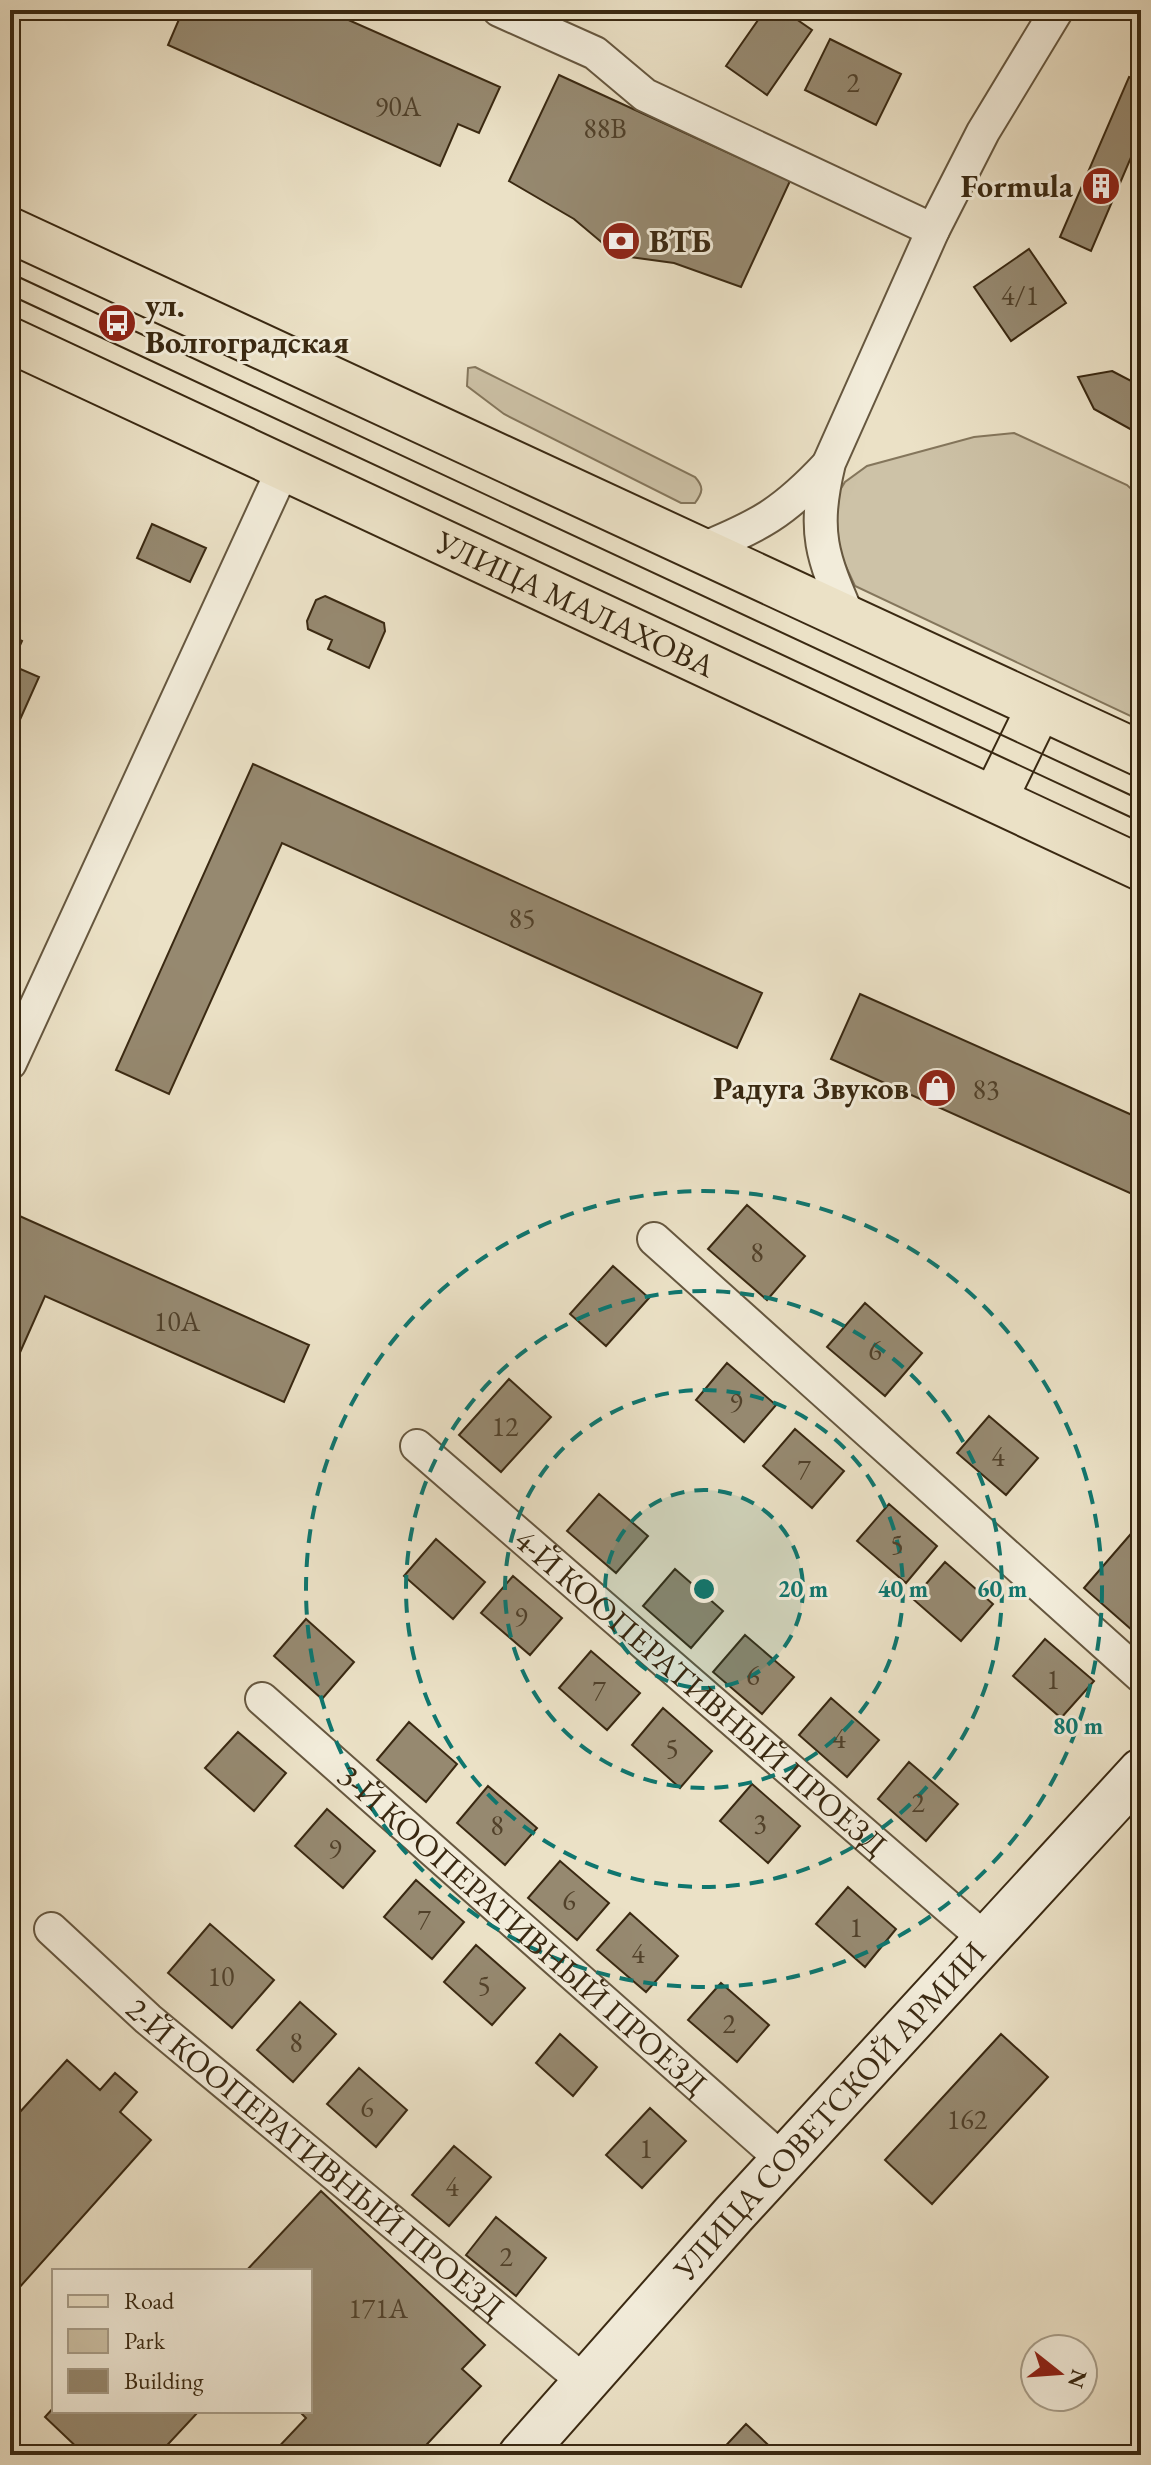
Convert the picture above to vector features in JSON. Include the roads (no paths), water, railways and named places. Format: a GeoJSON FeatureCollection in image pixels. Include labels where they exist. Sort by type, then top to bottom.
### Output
{"type":"FeatureCollection","features":[{"type":"Feature","properties":{"kind":"main road"},"geometry":{"type":"LineString","coordinates":[[10,230],[1141,754]]}},
{"type":"Feature","properties":{"kind":"main road","name":"УЛИЦА МАЛАХОВА"},"geometry":{"type":"LineString","coordinates":[[10,340],[1141,868]]}},
{"type":"Feature","properties":{"kind":"main road"},"geometry":{"type":"LineString","coordinates":[[995,798],[1039,708]]}},
{"type":"Feature","properties":{"kind":"street"},"geometry":{"type":"LineString","coordinates":[[499,10],[595,53],[645,95],[933,230]]}},
{"type":"Feature","properties":{"kind":"street"},"geometry":{"type":"LineString","coordinates":[[850,621],[819,541],[819,504],[829,463],[933,230],[983,132],[1057,10]]}},
{"type":"Feature","properties":{"kind":"street"},"geometry":{"type":"LineString","coordinates":[[700,550],[746,531],[790,505],[829,463]]}},
{"type":"Feature","properties":{"kind":"street"},"geometry":{"type":"LineString","coordinates":[[10,1063],[284,467]]}},
{"type":"Feature","properties":{"kind":"street"},"geometry":{"type":"LineString","coordinates":[[654,1239],[1141,1676]]}},
{"type":"Feature","properties":{"kind":"street","name":"4-Й КООПЕРАТИВНЫЙ ПРОЕЗД"},"geometry":{"type":"LineString","coordinates":[[417,1446],[984,1938]]}},
{"type":"Feature","properties":{"kind":"street","name":"3-Й КООПЕРАТИВНЫЙ ПРОЕЗД"},"geometry":{"type":"LineString","coordinates":[[262,1699],[784,2161]]}},
{"type":"Feature","properties":{"kind":"street","name":"УЛИЦА СОВЕТСКОЙ АРМИИ"},"geometry":{"type":"LineString","coordinates":[[521,2455],[984,1938],[1141,1771]]}},
{"type":"Feature","properties":{"kind":"street","name":"2-Й КООПЕРАТИВНЫЙ ПРОЕЗД"},"geometry":{"type":"LineString","coordinates":[[51,1929],[148,2019],[586,2383]]}},
{"type":"Feature","properties":{"kind":"tram line"},"geometry":{"type":"LineString","coordinates":[[10,273],[1141,800]]}},
{"type":"Feature","properties":{"kind":"tram line"},"geometry":{"type":"LineString","coordinates":[[10,295],[1141,822]]}},
{"type":"Feature","properties":{"kind":"place","name":"Formula"},"geometry":{"type":"Point","coordinates":[1101,186]}},
{"type":"Feature","properties":{"kind":"place","name":"ВТБ"},"geometry":{"type":"Point","coordinates":[621,241]}},
{"type":"Feature","properties":{"kind":"place","name":"ул. Волгоградская"},"geometry":{"type":"Point","coordinates":[117,323]}},
{"type":"Feature","properties":{"kind":"place","name":"Радуга Звуков"},"geometry":{"type":"Point","coordinates":[937,1088]}}]}
